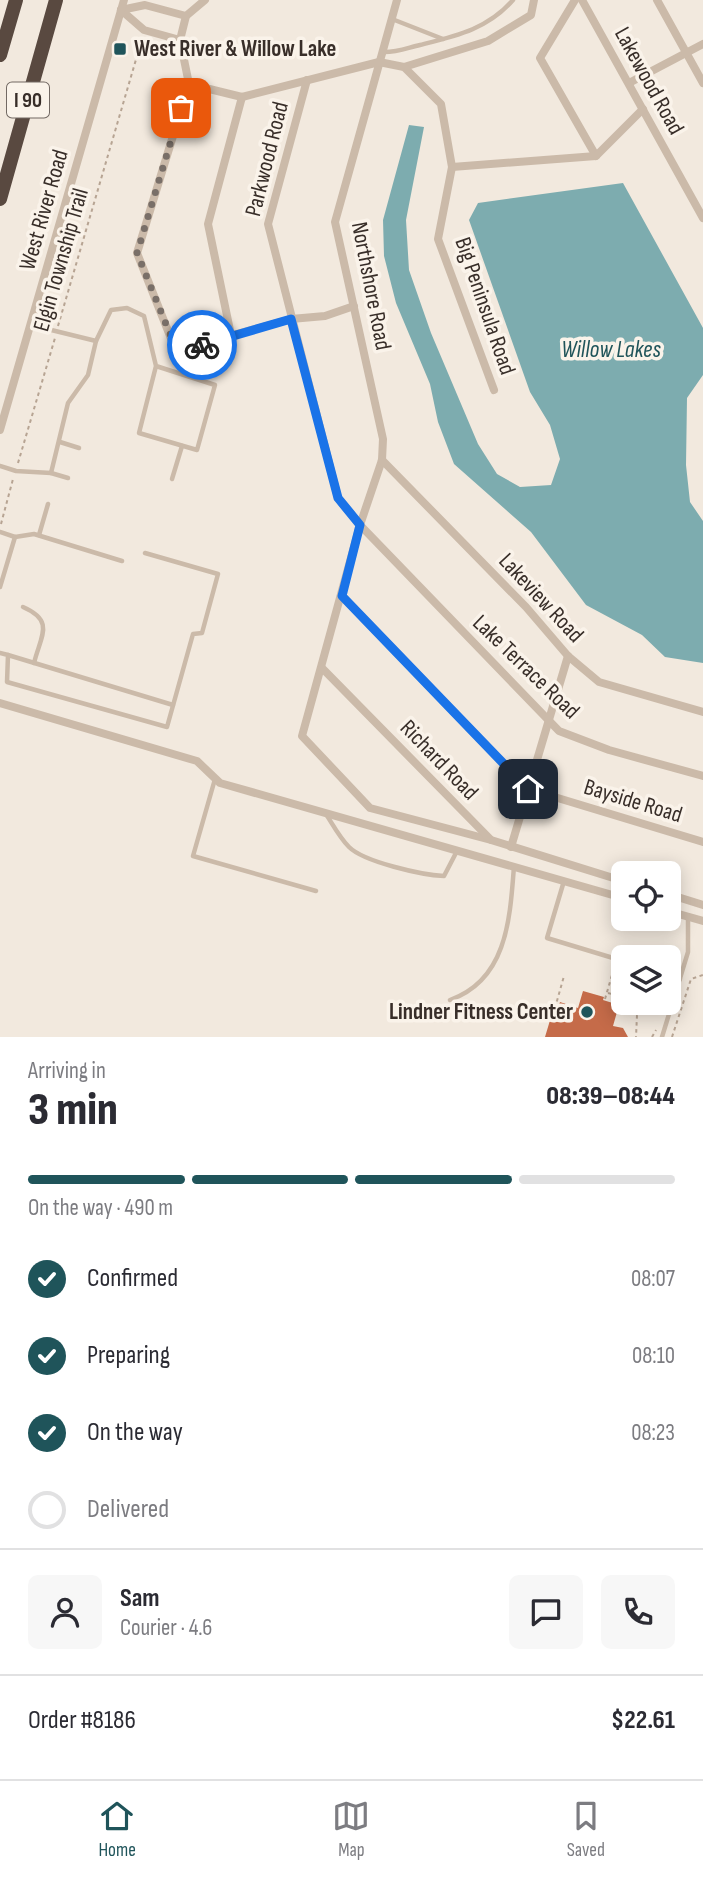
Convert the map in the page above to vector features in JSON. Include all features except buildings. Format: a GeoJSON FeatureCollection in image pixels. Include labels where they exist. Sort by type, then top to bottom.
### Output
{"type":"FeatureCollection","features":[{"type":"Feature","properties":{"kind":"highway","name":"I 90"},"geometry":{"type":"LineString","coordinates":[[0,55],[16,0]]}},
{"type":"Feature","properties":{"kind":"highway","name":"I 90"},"geometry":{"type":"LineString","coordinates":[[0,199],[56,0]]}},
{"type":"Feature","properties":{"kind":"street","name":"West River Road"},"geometry":{"type":"LineString","coordinates":[[0,430],[124,0]]}},
{"type":"Feature","properties":{"kind":"street"},"geometry":{"type":"LineString","coordinates":[[205,0],[186,16],[180,40],[188,84],[137,253],[177,351],[291,319],[325,316],[354,306]]}},
{"type":"Feature","properties":{"kind":"street","name":"Northshore Road"},"geometry":{"type":"LineString","coordinates":[[382,460],[383,439],[335,222],[397,0]]}},
{"type":"Feature","properties":{"kind":"street"},"geometry":{"type":"LineString","coordinates":[[188,84],[242,97],[379,62],[404,67],[488,41],[531,15],[534,0]]}},
{"type":"Feature","properties":{"kind":"street"},"geometry":{"type":"LineString","coordinates":[[575,0],[540,58],[596,156]]}},
{"type":"Feature","properties":{"kind":"street","name":"Lakewood Road"},"geometry":{"type":"LineString","coordinates":[[582,0],[703,218]]}},
{"type":"Feature","properties":{"kind":"street"},"geometry":{"type":"LineString","coordinates":[[657,0],[703,83]]}},
{"type":"Feature","properties":{"kind":"street"},"geometry":{"type":"LineString","coordinates":[[121,10],[145,5],[186,16]]}},
{"type":"Feature","properties":{"kind":"street"},"geometry":{"type":"LineString","coordinates":[[121,10],[144,30],[180,40]]}},
{"type":"Feature","properties":{"kind":"street"},"geometry":{"type":"LineString","coordinates":[[629,83],[703,44]]}},
{"type":"Feature","properties":{"kind":"street","name":"Big Peninsula Road"},"geometry":{"type":"LineString","coordinates":[[404,67],[441,104],[452,167],[438,239],[494,390]]}},
{"type":"Feature","properties":{"kind":"street","name":"Parkwood Road"},"geometry":{"type":"LineString","coordinates":[[307,80],[268,224],[338,498],[360,525]]}},
{"type":"Feature","properties":{"kind":"street"},"geometry":{"type":"LineString","coordinates":[[231,335],[208,223],[242,97]]}},
{"type":"Feature","properties":{"kind":"street"},"geometry":{"type":"LineString","coordinates":[[452,167],[596,156],[643,109]]}},
{"type":"Feature","properties":{"kind":"street"},"geometry":{"type":"LineString","coordinates":[[382,460],[360,525],[302,736],[370,808],[491,840]]}},
{"type":"Feature","properties":{"kind":"street","name":"Lakeview Road"},"geometry":{"type":"LineString","coordinates":[[382,460],[526,607],[568,656],[599,682],[703,712]]}},
{"type":"Feature","properties":{"kind":"street","name":"Lake Terrace Road"},"geometry":{"type":"LineString","coordinates":[[360,525],[559,731],[575,739],[703,776]]}},
{"type":"Feature","properties":{"kind":"street","name":"Bayside Road"},"geometry":{"type":"LineString","coordinates":[[342,596],[528,789],[703,842]]}},
{"type":"Feature","properties":{"kind":"street"},"geometry":{"type":"LineString","coordinates":[[511,847],[568,656]]}},
{"type":"Feature","properties":{"kind":"street","name":"Richard Road"},"geometry":{"type":"LineString","coordinates":[[322,668],[491,840],[611,877]]}},
{"type":"Feature","properties":{"kind":"street"},"geometry":{"type":"LineString","coordinates":[[0,703],[197,761],[220,783],[611,894]]}},
{"type":"Feature","properties":{"kind":"street"},"geometry":{"type":"LineString","coordinates":[[681,898],[703,905]]}},
{"type":"Feature","properties":{"kind":"street"},"geometry":{"type":"LineString","coordinates":[[681,915],[703,921]]}},
{"type":"Feature","properties":{"kind":"lane"},"geometry":{"type":"LineString","coordinates":[[382,52],[401,50],[483,26],[513,0]]}},
{"type":"Feature","properties":{"kind":"lane"},"geometry":{"type":"LineString","coordinates":[[391,19],[443,39]]}},
{"type":"Feature","properties":{"kind":"lane"},"geometry":{"type":"LineString","coordinates":[[51,473],[68,403],[88,375],[96,341],[111,310],[127,308],[144,316],[156,366],[139,433],[197,450],[215,385],[156,366]]}},
{"type":"Feature","properties":{"kind":"lane"},"geometry":{"type":"LineString","coordinates":[[30,324],[96,341]]}},
{"type":"Feature","properties":{"kind":"lane"},"geometry":{"type":"LineString","coordinates":[[60,442],[79,448]]}},
{"type":"Feature","properties":{"kind":"lane"},"geometry":{"type":"LineString","coordinates":[[172,479],[182,446]]}},
{"type":"Feature","properties":{"kind":"lane"},"geometry":{"type":"LineString","coordinates":[[0,466],[16,471],[51,473],[68,478]]}},
{"type":"Feature","properties":{"kind":"lane"},"geometry":{"type":"LineString","coordinates":[[38,535],[48,504]]}},
{"type":"Feature","properties":{"kind":"lane"},"geometry":{"type":"LineString","coordinates":[[0,530],[15,537],[38,535],[122,561]]}},
{"type":"Feature","properties":{"kind":"lane"},"geometry":{"type":"LineString","coordinates":[[0,587],[15,537]]}},
{"type":"Feature","properties":{"kind":"lane"},"geometry":{"type":"LineString","coordinates":[[8,655],[7,682],[167,727],[193,634],[202,633],[218,574],[145,553]]}},
{"type":"Feature","properties":{"kind":"lane"},"geometry":{"type":"LineString","coordinates":[[23,607],[41,616],[44,624],[34,663]]}},
{"type":"Feature","properties":{"kind":"lane"},"geometry":{"type":"LineString","coordinates":[[0,653],[173,705]]}},
{"type":"Feature","properties":{"kind":"lane"},"geometry":{"type":"LineString","coordinates":[[215,779],[193,856],[316,891]]}},
{"type":"Feature","properties":{"kind":"lane"},"geometry":{"type":"LineString","coordinates":[[325,812],[350,849],[368,858],[422,875],[444,876],[458,850]]}},
{"type":"Feature","properties":{"kind":"lane"},"geometry":{"type":"LineString","coordinates":[[450,1000],[474,988],[487,975],[499,955],[505,936],[514,866]]}},
{"type":"Feature","properties":{"kind":"lane"},"geometry":{"type":"LineString","coordinates":[[565,881],[547,938],[611,957]]}},
{"type":"Feature","properties":{"kind":"lane"},"geometry":{"type":"LineString","coordinates":[[681,976],[688,952],[688,917]]}},
{"type":"Feature","properties":{"kind":"lane"},"geometry":{"type":"LineString","coordinates":[[662,1037],[669,1015]]}},
{"type":"Feature","properties":{"kind":"path","name":"Elgin Township Trail"},"geometry":{"type":"LineString","coordinates":[[0,530],[144,30]]}},
{"type":"Feature","properties":{"kind":"path"},"geometry":{"type":"LineString","coordinates":[[694,971],[696,976]]}},
{"type":"Feature","properties":{"kind":"path"},"geometry":{"type":"LineString","coordinates":[[672,1037],[691,979],[703,975]]}},
{"type":"Feature","properties":{"kind":"path"},"geometry":{"type":"LineString","coordinates":[[553,1016],[564,976]]}},
{"type":"Feature","properties":{"kind":"path"},"geometry":{"type":"LineString","coordinates":[[605,999],[611,978]]}},
{"type":"Feature","properties":{"kind":"path"},"geometry":{"type":"LineString","coordinates":[[607,993],[611,994]]}},
{"type":"Feature","properties":{"kind":"path"},"geometry":{"type":"LineString","coordinates":[[636,1037],[637,1015]]}},
{"type":"Feature","properties":{"kind":"water","name":"Willow Lakes"},"geometry":{"type":"Polygon","coordinates":[[[409,125],[424,127],[406,220],[409,270],[431,333],[478,444],[497,474],[520,487],[551,485],[560,459],[550,425],[530,392],[469,220],[478,203],[623,183],[703,328],[703,375],[687,398],[686,465],[690,502],[703,521],[703,663],[665,657],[642,635],[586,605],[531,532],[454,464],[438,422],[430,384],[396,303],[384,256],[383,220],[409,125]]]}},
{"type":"Feature","properties":{"kind":"way so far"},"geometry":{"type":"LineString","coordinates":[[181,108],[137,253],[177,351],[202,345]]}},
{"type":"Feature","properties":{"kind":"place","name":"West River & Willow Lake"},"geometry":{"type":"Point","coordinates":[120,49]}},
{"type":"Feature","properties":{"kind":"place","name":"Lindner Fitness Center"},"geometry":{"type":"Point","coordinates":[587,1012]}},
{"type":"Feature","properties":{"kind":"route"},"geometry":{"type":"LineString","coordinates":[[202,345],[291,319],[338,498],[360,525],[342,596],[528,789]]}}]}
